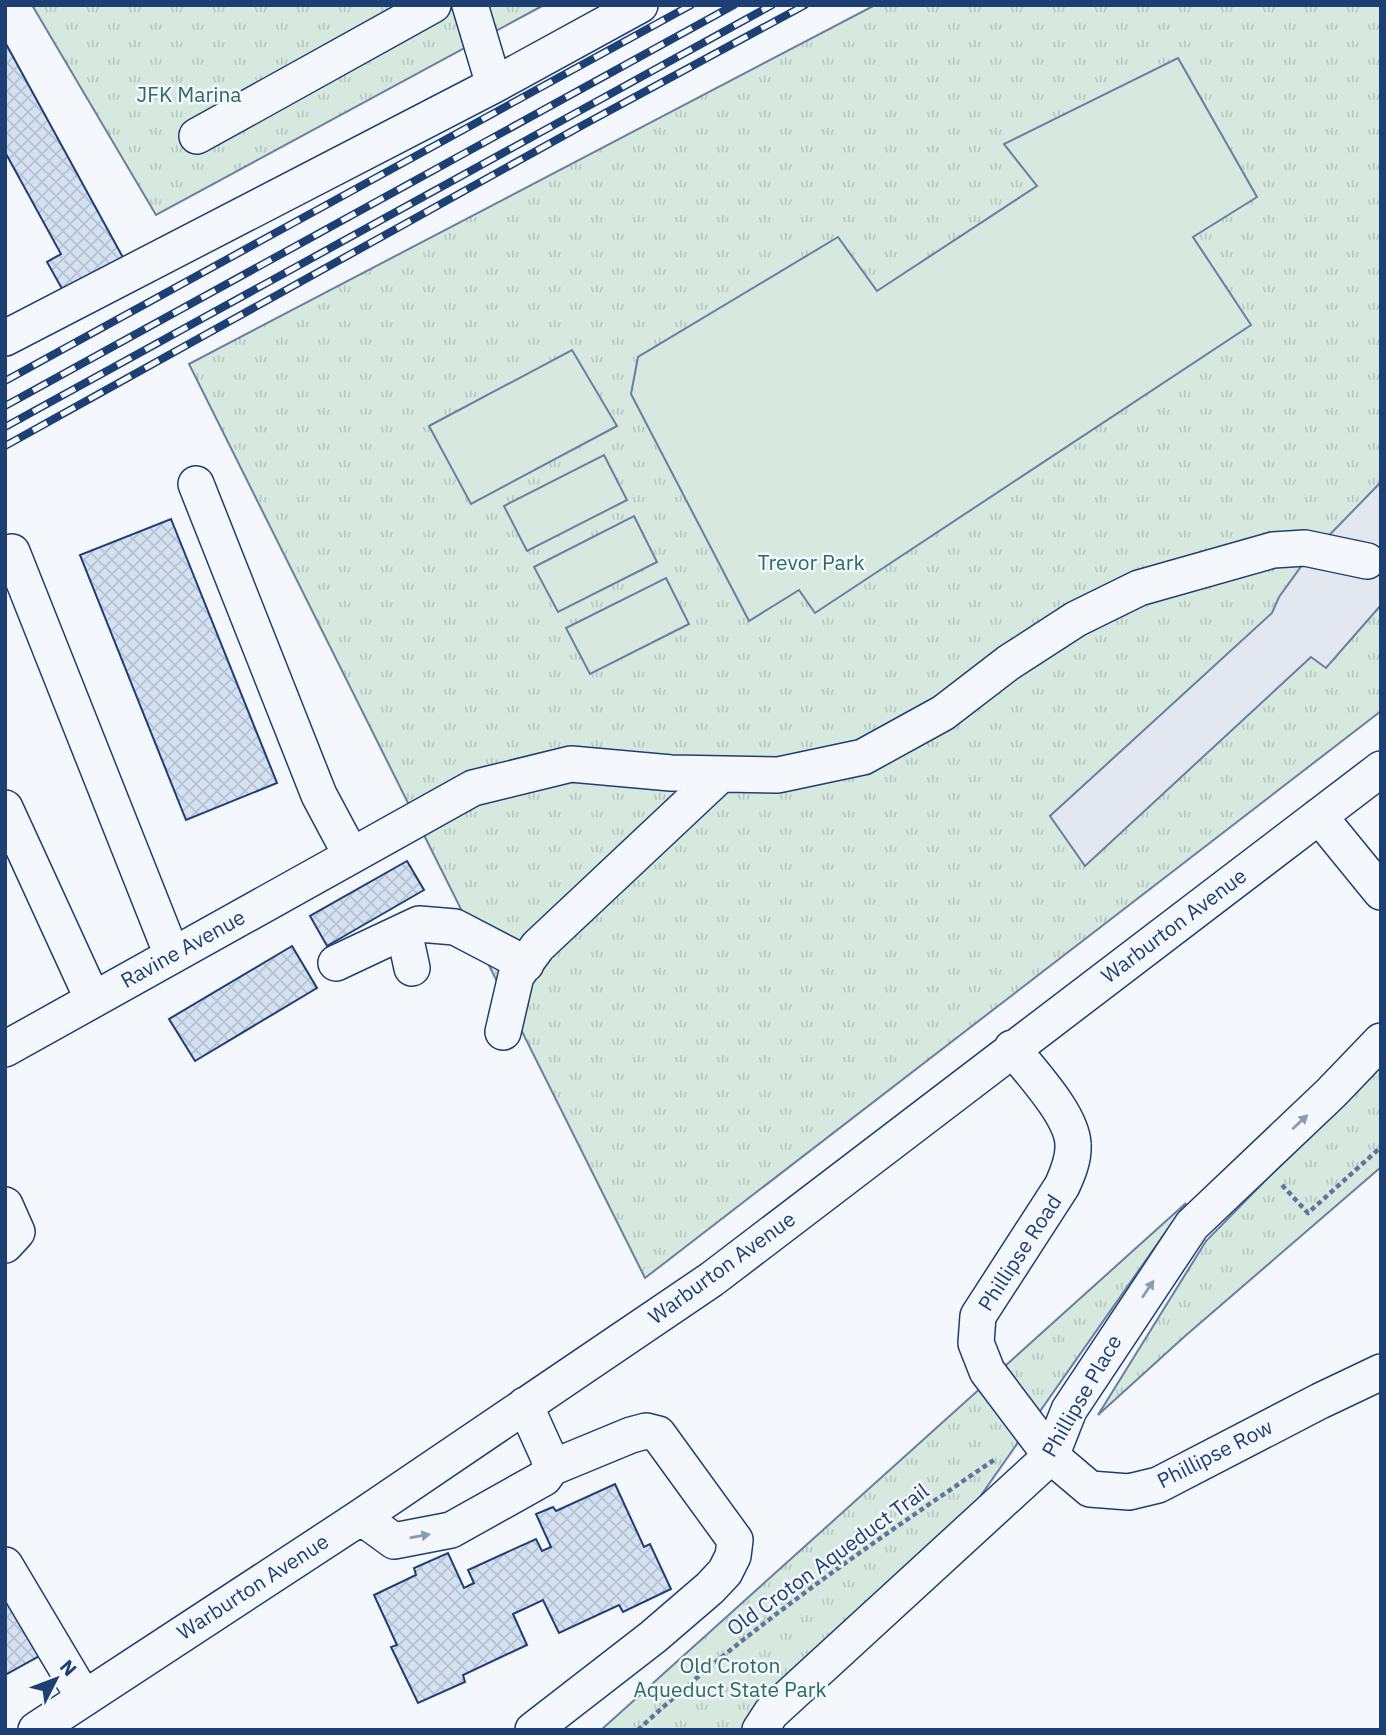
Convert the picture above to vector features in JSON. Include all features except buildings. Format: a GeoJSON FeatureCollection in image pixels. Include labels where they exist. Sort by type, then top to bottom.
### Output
{"type":"FeatureCollection","features":[{"type":"Feature","properties":{"kind":"street"},"geometry":{"type":"LineString","coordinates":[[197,136],[433,5]]}},
{"type":"Feature","properties":{"kind":"street"},"geometry":{"type":"LineString","coordinates":[[470,5],[494,85]]}},
{"type":"Feature","properties":{"kind":"street"},"geometry":{"type":"LineString","coordinates":[[5,338],[494,85],[640,5]]}},
{"type":"Feature","properties":{"kind":"street"},"geometry":{"type":"LineString","coordinates":[[196,484],[319,795],[356,852]]}},
{"type":"Feature","properties":{"kind":"street","name":"Ravine Avenue"},"geometry":{"type":"LineString","coordinates":[[5,1049],[473,788],[571,764],[671,773],[778,775],[863,757],[943,713],[1007,663],[1076,619],[1139,588],[1273,550],[1305,548],[1367,561]]}},
{"type":"Feature","properties":{"kind":"street"},"geometry":{"type":"LineString","coordinates":[[12,552],[172,956]]}},
{"type":"Feature","properties":{"kind":"street","name":"Warburton Avenue"},"geometry":{"type":"LineString","coordinates":[[36,1730],[361,1517],[712,1279],[1381,769]]}},
{"type":"Feature","properties":{"kind":"street"},"geometry":{"type":"LineString","coordinates":[[503,1031],[516,976],[538,946],[721,774]]}},
{"type":"Feature","properties":{"kind":"street"},"geometry":{"type":"LineString","coordinates":[[5,808],[93,1000]]}},
{"type":"Feature","properties":{"kind":"street"},"geometry":{"type":"LineString","coordinates":[[1319,816],[1381,892]]}},
{"type":"Feature","properties":{"kind":"street"},"geometry":{"type":"LineString","coordinates":[[336,963],[419,924],[455,927],[526,964]]}},
{"type":"Feature","properties":{"kind":"street"},"geometry":{"type":"LineString","coordinates":[[404,931],[412,968]]}},
{"type":"Feature","properties":{"kind":"street","name":"Phillipse Place"},"geometry":{"type":"LineString","coordinates":[[760,1730],[771,1713],[1051,1456],[1069,1410],[1192,1225],[1331,1093],[1381,1041]]}},
{"type":"Feature","properties":{"kind":"street","name":"Phillipse Road"},"geometry":{"type":"LineString","coordinates":[[1012,1048],[1062,1113],[1074,1142],[1072,1163],[1062,1186],[978,1317],[976,1343],[987,1370],[1051,1456]]}},
{"type":"Feature","properties":{"kind":"street"},"geometry":{"type":"LineString","coordinates":[[5,1205],[17,1232],[5,1245]]}},
{"type":"Feature","properties":{"kind":"street","name":"Phillipse Row"},"geometry":{"type":"LineString","coordinates":[[1051,1456],[1090,1489],[1129,1492],[1158,1485],[1381,1372]]}},
{"type":"Feature","properties":{"kind":"street"},"geometry":{"type":"LineString","coordinates":[[525,1405],[551,1468]]}},
{"type":"Feature","properties":{"kind":"street"},"geometry":{"type":"LineString","coordinates":[[361,1517],[394,1541],[451,1530],[544,1478],[551,1468],[631,1435],[646,1431],[658,1434],[735,1540],[733,1556],[725,1572],[710,1588],[643,1645],[533,1730]]}},
{"type":"Feature","properties":{"kind":"street"},"geometry":{"type":"LineString","coordinates":[[5,1565],[84,1698]]}},
{"type":"Feature","properties":{"kind":"path"},"geometry":{"type":"LineString","coordinates":[[1308,1213],[1381,1147]]}},
{"type":"Feature","properties":{"kind":"path","name":"Old Croton Aqueduct Trail"},"geometry":{"type":"LineString","coordinates":[[638,1730],[687,1684],[883,1535],[1002,1455]]}},
{"type":"Feature","properties":{"kind":"green space","name":"JFK Marina"},"geometry":{"type":"Polygon","coordinates":[[[32,5],[544,5],[156,215],[32,5]]]}},
{"type":"Feature","properties":{"kind":"green space","name":"Trevor Park"},"geometry":{"type":"Polygon","coordinates":[[[875,5],[1381,5],[1381,711],[645,1278],[189,364],[875,5]]]}},
{"type":"Feature","properties":{"kind":"green space"},"geometry":{"type":"Polygon","coordinates":[[[1178,58],[1257,197],[1193,237],[1251,325],[815,613],[799,590],[749,621],[631,394],[638,357],[838,237],[877,291],[1037,186],[1004,144],[1178,58]]]}},
{"type":"Feature","properties":{"kind":"green space"},"geometry":{"type":"Polygon","coordinates":[[[572,350],[617,426],[471,504],[429,426],[572,350]]]}},
{"type":"Feature","properties":{"kind":"green space"},"geometry":{"type":"Polygon","coordinates":[[[604,455],[627,500],[527,551],[504,506],[604,455]]]}},
{"type":"Feature","properties":{"kind":"green space"},"geometry":{"type":"Polygon","coordinates":[[[634,516],[657,562],[558,612],[534,567],[634,516]]]}},
{"type":"Feature","properties":{"kind":"green space"},"geometry":{"type":"Polygon","coordinates":[[[666,578],[689,624],[590,674],[566,628],[666,578]]]}},
{"type":"Feature","properties":{"kind":"green space"},"geometry":{"type":"Polygon","coordinates":[[[1381,1063],[1381,1167],[1098,1415],[1206,1241],[1381,1063]]]}},
{"type":"Feature","properties":{"kind":"green space","name":"Old Croton Aqueduct State Park"},"geometry":{"type":"Polygon","coordinates":[[[1186,1203],[977,1501],[745,1730],[601,1730],[1186,1203]]]}},
{"type":"Feature","properties":{"kind":"shaded area"},"geometry":{"type":"Polygon","coordinates":[[[1381,482],[1381,605],[1326,668],[1311,657],[1085,866],[1050,816],[1272,613],[1279,597],[1308,557],[1381,482]]]}},
{"type":"Feature","properties":{"kind":"railway"},"geometry":{"type":"LineString","coordinates":[[5,381],[691,5]]}},
{"type":"Feature","properties":{"kind":"railway"},"geometry":{"type":"LineString","coordinates":[[5,406],[734,5]]}},
{"type":"Feature","properties":{"kind":"railway"},"geometry":{"type":"LineString","coordinates":[[5,427],[772,5]]}},
{"type":"Feature","properties":{"kind":"railway"},"geometry":{"type":"LineString","coordinates":[[5,446],[805,5]]}}]}
